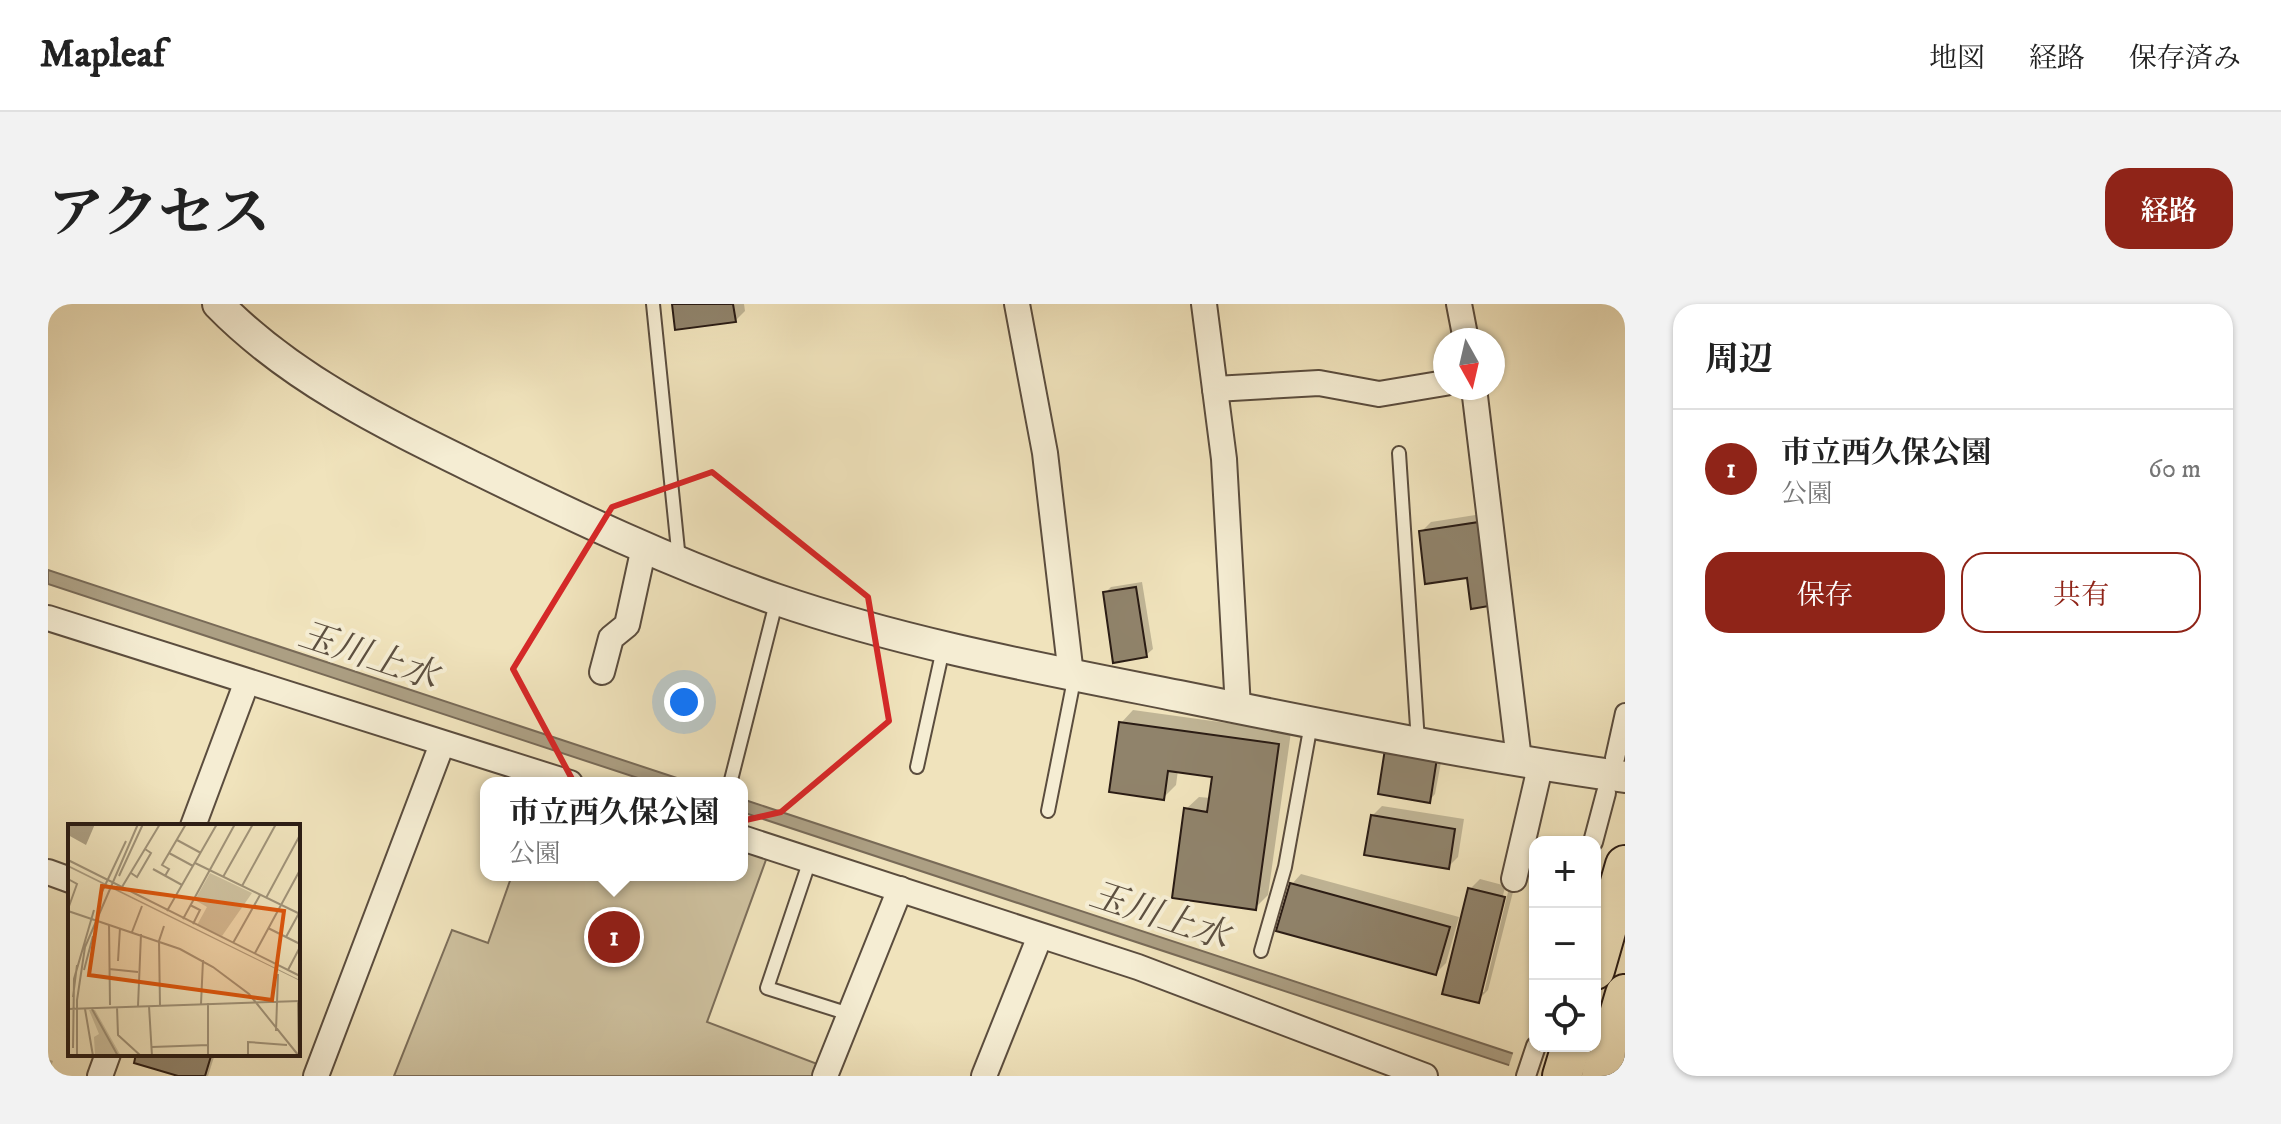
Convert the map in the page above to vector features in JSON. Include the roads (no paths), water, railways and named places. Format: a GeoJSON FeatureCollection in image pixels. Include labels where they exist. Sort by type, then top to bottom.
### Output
{"type":"FeatureCollection","features":[{"type":"Feature","properties":{"kind":"main road"},"geometry":{"type":"LineString","coordinates":[[1601,949],[1625,865]]}},
{"type":"Feature","properties":{"kind":"main road"},"geometry":{"type":"LineString","coordinates":[[1604,1067],[1625,994]]}},
{"type":"Feature","properties":{"kind":"street"},"geometry":{"type":"LineString","coordinates":[[218,304],[246,334],[290,367],[419,440],[679,563],[777,599],[881,632],[1071,675],[1418,742],[1616,776]]}},
{"type":"Feature","properties":{"kind":"street"},"geometry":{"type":"LineString","coordinates":[[1017,304],[1045,453],[1071,675]]}},
{"type":"Feature","properties":{"kind":"street"},"geometry":{"type":"LineString","coordinates":[[1204,304],[1224,459],[1238,708]]}},
{"type":"Feature","properties":{"kind":"street"},"geometry":{"type":"LineString","coordinates":[[1459,304],[1464,328]]}},
{"type":"Feature","properties":{"kind":"street"},"geometry":{"type":"LineString","coordinates":[[1215,389],[1319,383],[1379,394],[1433,385]]}},
{"type":"Feature","properties":{"kind":"street"},"geometry":{"type":"LineString","coordinates":[[1476,400],[1530,761],[1514,879]]}},
{"type":"Feature","properties":{"kind":"street"},"geometry":{"type":"LineString","coordinates":[[602,672],[611,638],[627,625],[644,547]]}},
{"type":"Feature","properties":{"kind":"street"},"geometry":{"type":"LineString","coordinates":[[48,618],[246,684],[550,777]]}},
{"type":"Feature","properties":{"kind":"street"},"geometry":{"type":"LineString","coordinates":[[194,824],[246,684]]}},
{"type":"Feature","properties":{"kind":"street"},"geometry":{"type":"LineString","coordinates":[[1595,836],[1616,776],[1625,713]]}},
{"type":"Feature","properties":{"kind":"street"},"geometry":{"type":"LineString","coordinates":[[316,1076],[442,744]]}},
{"type":"Feature","properties":{"kind":"street"},"geometry":{"type":"LineString","coordinates":[[748,840],[1209,993],[1425,1076]]}},
{"type":"Feature","properties":{"kind":"street"},"geometry":{"type":"LineString","coordinates":[[48,872],[68,879]]}},
{"type":"Feature","properties":{"kind":"street"},"geometry":{"type":"LineString","coordinates":[[825,1076],[900,889]]}},
{"type":"Feature","properties":{"kind":"street"},"geometry":{"type":"LineString","coordinates":[[984,1076],[1040,936]]}},
{"type":"Feature","properties":{"kind":"street"},"geometry":{"type":"LineString","coordinates":[[1526,1076],[1560,1054]]}},
{"type":"Feature","properties":{"kind":"street"},"geometry":{"type":"LineString","coordinates":[[100,1076],[107,1056]]}},
{"type":"Feature","properties":{"kind":"lane"},"geometry":{"type":"LineString","coordinates":[[653,304],[679,563]]}},
{"type":"Feature","properties":{"kind":"lane"},"geometry":{"type":"LineString","coordinates":[[1399,453],[1418,742]]}},
{"type":"Feature","properties":{"kind":"lane"},"geometry":{"type":"LineString","coordinates":[[732,777],[777,599]]}},
{"type":"Feature","properties":{"kind":"lane"},"geometry":{"type":"LineString","coordinates":[[917,767],[943,646]]}},
{"type":"Feature","properties":{"kind":"lane"},"geometry":{"type":"LineString","coordinates":[[1048,811],[1072,690],[1071,675]]}},
{"type":"Feature","properties":{"kind":"lane"},"geometry":{"type":"LineString","coordinates":[[1261,951],[1285,867],[1311,721]]}},
{"type":"Feature","properties":{"kind":"lane"},"geometry":{"type":"LineString","coordinates":[[810,860],[767,988],[849,1014]]}},
{"type":"Feature","properties":{"kind":"place","name":"市立西久保公園"},"geometry":{"type":"Point","coordinates":[614,937]}},
{"type":"Feature","properties":{"kind":"water label","name":"玉川上水"},"geometry":{"type":"Point","coordinates":[369,654]}},
{"type":"Feature","properties":{"kind":"water label","name":"玉川上水"},"geometry":{"type":"Point","coordinates":[1160,914]}}]}
